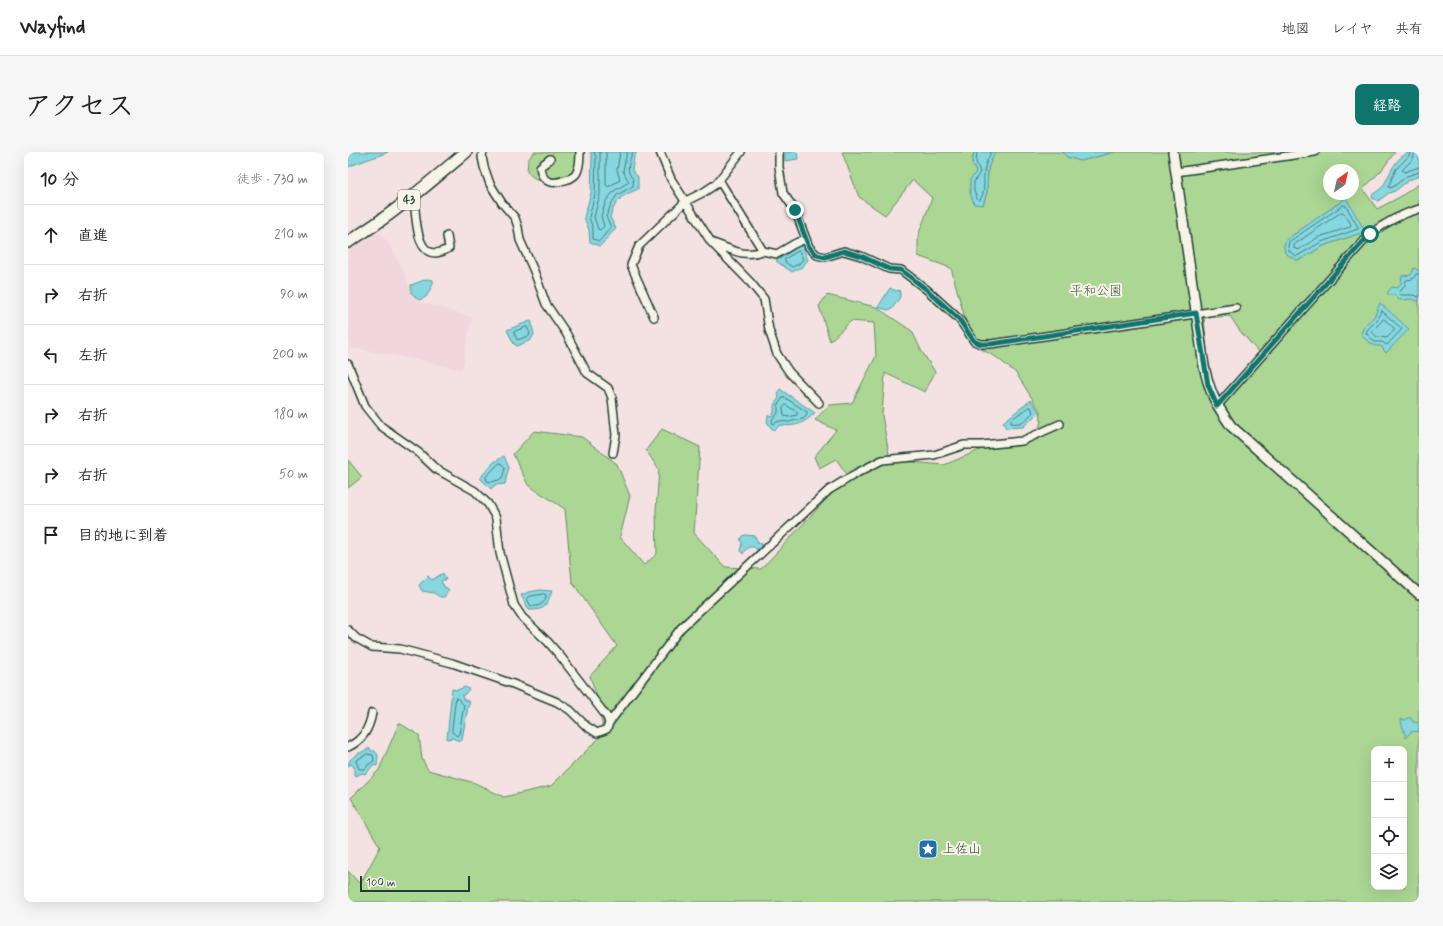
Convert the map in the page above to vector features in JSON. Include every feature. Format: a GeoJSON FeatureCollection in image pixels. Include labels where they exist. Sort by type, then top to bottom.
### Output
{"type":"FeatureCollection","features":[{"type":"Feature","properties":{"kind":"main road","name":"43"},"geometry":{"type":"LineString","coordinates":[[348,242],[371,228],[414,196],[466,152]]}},
{"type":"Feature","properties":{"kind":"street"},"geometry":{"type":"LineString","coordinates":[[483,152],[482,157],[484,168],[490,184],[502,203],[515,218],[520,240],[534,271],[546,304],[566,333],[587,373],[608,388],[612,398],[616,435],[613,453]]}},
{"type":"Feature","properties":{"kind":"street"},"geometry":{"type":"LineString","coordinates":[[550,159],[540,167],[540,171],[547,181],[558,183],[572,178],[577,172],[580,162],[580,152]]}},
{"type":"Feature","properties":{"kind":"street"},"geometry":{"type":"LineString","coordinates":[[660,152],[671,179],[711,242],[750,282],[764,299],[769,330],[777,354],[789,372],[819,403]]}},
{"type":"Feature","properties":{"kind":"street"},"geometry":{"type":"LineString","coordinates":[[654,317],[631,265],[640,246],[686,201],[716,184],[741,152]]}},
{"type":"Feature","properties":{"kind":"street"},"geometry":{"type":"LineString","coordinates":[[779,152],[779,168],[783,193],[795,210],[809,247],[817,255],[825,257],[844,251],[861,256],[889,269],[901,270],[926,289],[959,319],[974,341],[981,344],[991,344],[1236,308]]}},
{"type":"Feature","properties":{"kind":"street"},"geometry":{"type":"LineString","coordinates":[[1173,152],[1208,385],[1217,406],[1231,426],[1419,594]]}},
{"type":"Feature","properties":{"kind":"street"},"geometry":{"type":"LineString","coordinates":[[1176,172],[1315,152]]}},
{"type":"Feature","properties":{"kind":"street"},"geometry":{"type":"LineString","coordinates":[[719,180],[763,251]]}},
{"type":"Feature","properties":{"kind":"street"},"geometry":{"type":"LineString","coordinates":[[414,196],[416,221],[420,240],[424,249],[432,253],[444,251],[449,248],[447,236]]}},
{"type":"Feature","properties":{"kind":"street"},"geometry":{"type":"LineString","coordinates":[[1217,406],[1370,234],[1394,218],[1419,209]]}},
{"type":"Feature","properties":{"kind":"street"},"geometry":{"type":"LineString","coordinates":[[711,242],[741,253],[752,254],[763,251],[778,254],[805,239]]}},
{"type":"Feature","properties":{"kind":"street"},"geometry":{"type":"LineString","coordinates":[[348,364],[364,406],[381,426],[418,452],[436,469],[475,491],[488,504],[496,518],[500,553],[514,605],[522,617],[548,642],[607,717],[609,723]]}},
{"type":"Feature","properties":{"kind":"street"},"geometry":{"type":"LineString","coordinates":[[348,630],[356,638],[372,647],[400,649],[452,663],[513,684],[557,702],[570,710],[586,726],[597,733],[607,729],[609,723],[681,628],[829,490],[882,460],[934,455],[964,445],[1022,442],[1060,424]]}},
{"type":"Feature","properties":{"kind":"street"},"geometry":{"type":"LineString","coordinates":[[348,747],[355,744],[363,736],[370,723],[372,712]]}},
{"type":"Feature","properties":{"kind":"shaded area"},"geometry":{"type":"Polygon","coordinates":[[[378,230],[389,244],[404,271],[410,294],[418,301],[472,317],[462,370],[426,361],[357,349],[349,349],[348,246],[378,230]]]}},
{"type":"Feature","properties":{"kind":"green space"},"geometry":{"type":"Polygon","coordinates":[[[534,152],[579,152],[575,174],[550,182],[544,182],[533,177],[527,172],[528,160],[534,152]]]}},
{"type":"Feature","properties":{"kind":"green space","name":"平和公園"},"geometry":{"type":"Polygon","coordinates":[[[842,152],[974,152],[972,163],[976,172],[983,205],[987,192],[988,168],[995,152],[1063,152],[1067,157],[1081,161],[1114,152],[1395,152],[1381,171],[1363,189],[1377,209],[1398,198],[1419,184],[1419,902],[348,902],[348,871],[360,884],[380,847],[351,798],[379,770],[399,723],[419,735],[422,759],[428,770],[475,783],[504,797],[551,786],[604,733],[597,697],[590,676],[617,646],[572,582],[565,509],[528,485],[513,454],[534,431],[582,437],[617,464],[630,496],[620,537],[644,565],[657,554],[656,511],[659,470],[646,450],[662,429],[700,447],[694,533],[725,567],[761,569],[848,476],[836,459],[819,468],[814,457],[836,430],[815,420],[829,405],[852,403],[876,356],[874,323],[851,321],[830,341],[819,306],[827,295],[876,307],[912,331],[921,350],[935,372],[925,392],[885,373],[882,415],[890,460],[944,465],[999,442],[1037,436],[1041,421],[1040,411],[1016,373],[996,357],[972,344],[951,268],[918,256],[918,236],[932,198],[913,180],[885,215],[859,197],[842,152]],[[1323,164],[1323,200],[1343,200],[1286,240],[1284,246],[1296,260],[1301,259],[1323,246],[1361,233],[1347,200],[1359,200],[1359,164],[1323,164]],[[1230,316],[1204,318],[1208,361],[1212,384],[1221,399],[1260,354],[1240,331],[1230,316]]]}},
{"type":"Feature","properties":{"kind":"green space"},"geometry":{"type":"Polygon","coordinates":[[[348,460],[362,477],[348,488],[348,460]]]}},
{"type":"Feature","properties":{"kind":"water"},"geometry":{"type":"Polygon","coordinates":[[[348,152],[388,152],[348,167],[348,152]]]}},
{"type":"Feature","properties":{"kind":"water"},"geometry":{"type":"Polygon","coordinates":[[[590,152],[637,152],[634,157],[632,170],[638,177],[638,189],[623,196],[617,202],[610,217],[616,229],[600,246],[590,242],[589,230],[584,217],[591,193],[592,157],[590,152]]]}},
{"type":"Feature","properties":{"kind":"water"},"geometry":{"type":"Polygon","coordinates":[[[785,152],[797,152],[798,159],[785,161],[785,152]]]}},
{"type":"Feature","properties":{"kind":"water"},"geometry":{"type":"Polygon","coordinates":[[[974,152],[995,152],[988,168],[987,192],[983,205],[974,204],[970,192],[970,180],[976,172],[972,163],[974,152]]]}},
{"type":"Feature","properties":{"kind":"water"},"geometry":{"type":"Polygon","coordinates":[[[1063,152],[1114,152],[1081,161],[1067,157],[1063,152]]]}},
{"type":"Feature","properties":{"kind":"water"},"geometry":{"type":"Polygon","coordinates":[[[1410,152],[1419,152],[1419,176],[1409,180],[1395,191],[1389,193],[1378,201],[1372,198],[1373,194],[1383,186],[1400,158],[1410,152]]]}},
{"type":"Feature","properties":{"kind":"water"},"geometry":{"type":"Polygon","coordinates":[[[1343,200],[1347,200],[1364,229],[1361,233],[1323,246],[1301,259],[1296,260],[1285,253],[1284,246],[1286,240],[1343,200]]]}},
{"type":"Feature","properties":{"kind":"water"},"geometry":{"type":"Polygon","coordinates":[[[802,244],[808,260],[802,267],[792,272],[776,261],[802,244]]]}},
{"type":"Feature","properties":{"kind":"water"},"geometry":{"type":"Polygon","coordinates":[[[1414,268],[1419,271],[1419,302],[1413,299],[1399,300],[1394,294],[1391,296],[1387,293],[1392,287],[1398,288],[1401,283],[1402,276],[1411,275],[1414,268]]]}},
{"type":"Feature","properties":{"kind":"water"},"geometry":{"type":"Polygon","coordinates":[[[427,279],[433,280],[433,284],[426,297],[419,300],[411,293],[411,285],[427,279]]]}},
{"type":"Feature","properties":{"kind":"water"},"geometry":{"type":"Polygon","coordinates":[[[890,288],[896,291],[899,290],[900,297],[892,309],[888,310],[878,307],[890,288]]]}},
{"type":"Feature","properties":{"kind":"water"},"geometry":{"type":"Polygon","coordinates":[[[1380,303],[1409,329],[1386,353],[1381,346],[1375,346],[1361,334],[1364,326],[1374,317],[1380,303]]]}},
{"type":"Feature","properties":{"kind":"water"},"geometry":{"type":"Polygon","coordinates":[[[530,321],[532,322],[534,334],[531,340],[517,346],[514,344],[507,330],[530,321]]]}},
{"type":"Feature","properties":{"kind":"water"},"geometry":{"type":"Polygon","coordinates":[[[780,389],[815,413],[807,420],[799,424],[791,426],[780,425],[775,430],[771,428],[767,422],[768,415],[772,416],[774,412],[774,405],[778,400],[780,389]]]}},
{"type":"Feature","properties":{"kind":"water"},"geometry":{"type":"Polygon","coordinates":[[[1031,400],[1039,412],[1023,427],[1006,428],[1003,422],[1031,400]]]}},
{"type":"Feature","properties":{"kind":"water"},"geometry":{"type":"Polygon","coordinates":[[[504,456],[509,468],[505,484],[495,485],[491,489],[480,478],[494,462],[504,456]]]}},
{"type":"Feature","properties":{"kind":"water"},"geometry":{"type":"Polygon","coordinates":[[[742,536],[755,536],[758,543],[761,543],[762,546],[757,550],[754,547],[749,547],[743,554],[740,551],[742,543],[740,540],[742,536]]]}},
{"type":"Feature","properties":{"kind":"water"},"geometry":{"type":"Polygon","coordinates":[[[443,573],[446,580],[442,580],[441,583],[449,590],[444,597],[440,597],[434,593],[422,591],[419,585],[428,576],[432,580],[443,573]]]}},
{"type":"Feature","properties":{"kind":"water"},"geometry":{"type":"Polygon","coordinates":[[[540,590],[552,591],[547,604],[543,608],[529,610],[521,595],[540,590]]]}},
{"type":"Feature","properties":{"kind":"water"},"geometry":{"type":"Polygon","coordinates":[[[465,687],[469,689],[462,696],[463,699],[470,702],[462,739],[460,741],[452,738],[447,739],[452,689],[457,690],[465,687]]]}},
{"type":"Feature","properties":{"kind":"water"},"geometry":{"type":"Polygon","coordinates":[[[1410,717],[1413,722],[1419,723],[1419,731],[1411,732],[1405,738],[1401,719],[1405,720],[1410,717]]]}},
{"type":"Feature","properties":{"kind":"water"},"geometry":{"type":"Polygon","coordinates":[[[370,748],[371,751],[375,751],[378,755],[377,766],[373,765],[366,774],[362,773],[354,776],[354,767],[351,764],[348,766],[350,760],[356,755],[370,748]]]}},
{"type":"Feature","properties":{"kind":"place","name":"上佐山"},"geometry":{"type":"Point","coordinates":[928,849]}},
{"type":"Feature","properties":{"kind":"route"},"geometry":{"type":"LineString","coordinates":[[795,210],[805,239],[809,247],[817,255],[825,257],[844,251],[861,256],[889,269],[901,270],[926,289],[959,319],[974,341],[981,344],[991,344],[1196,313],[1208,385],[1217,406],[1370,234]]}}]}
